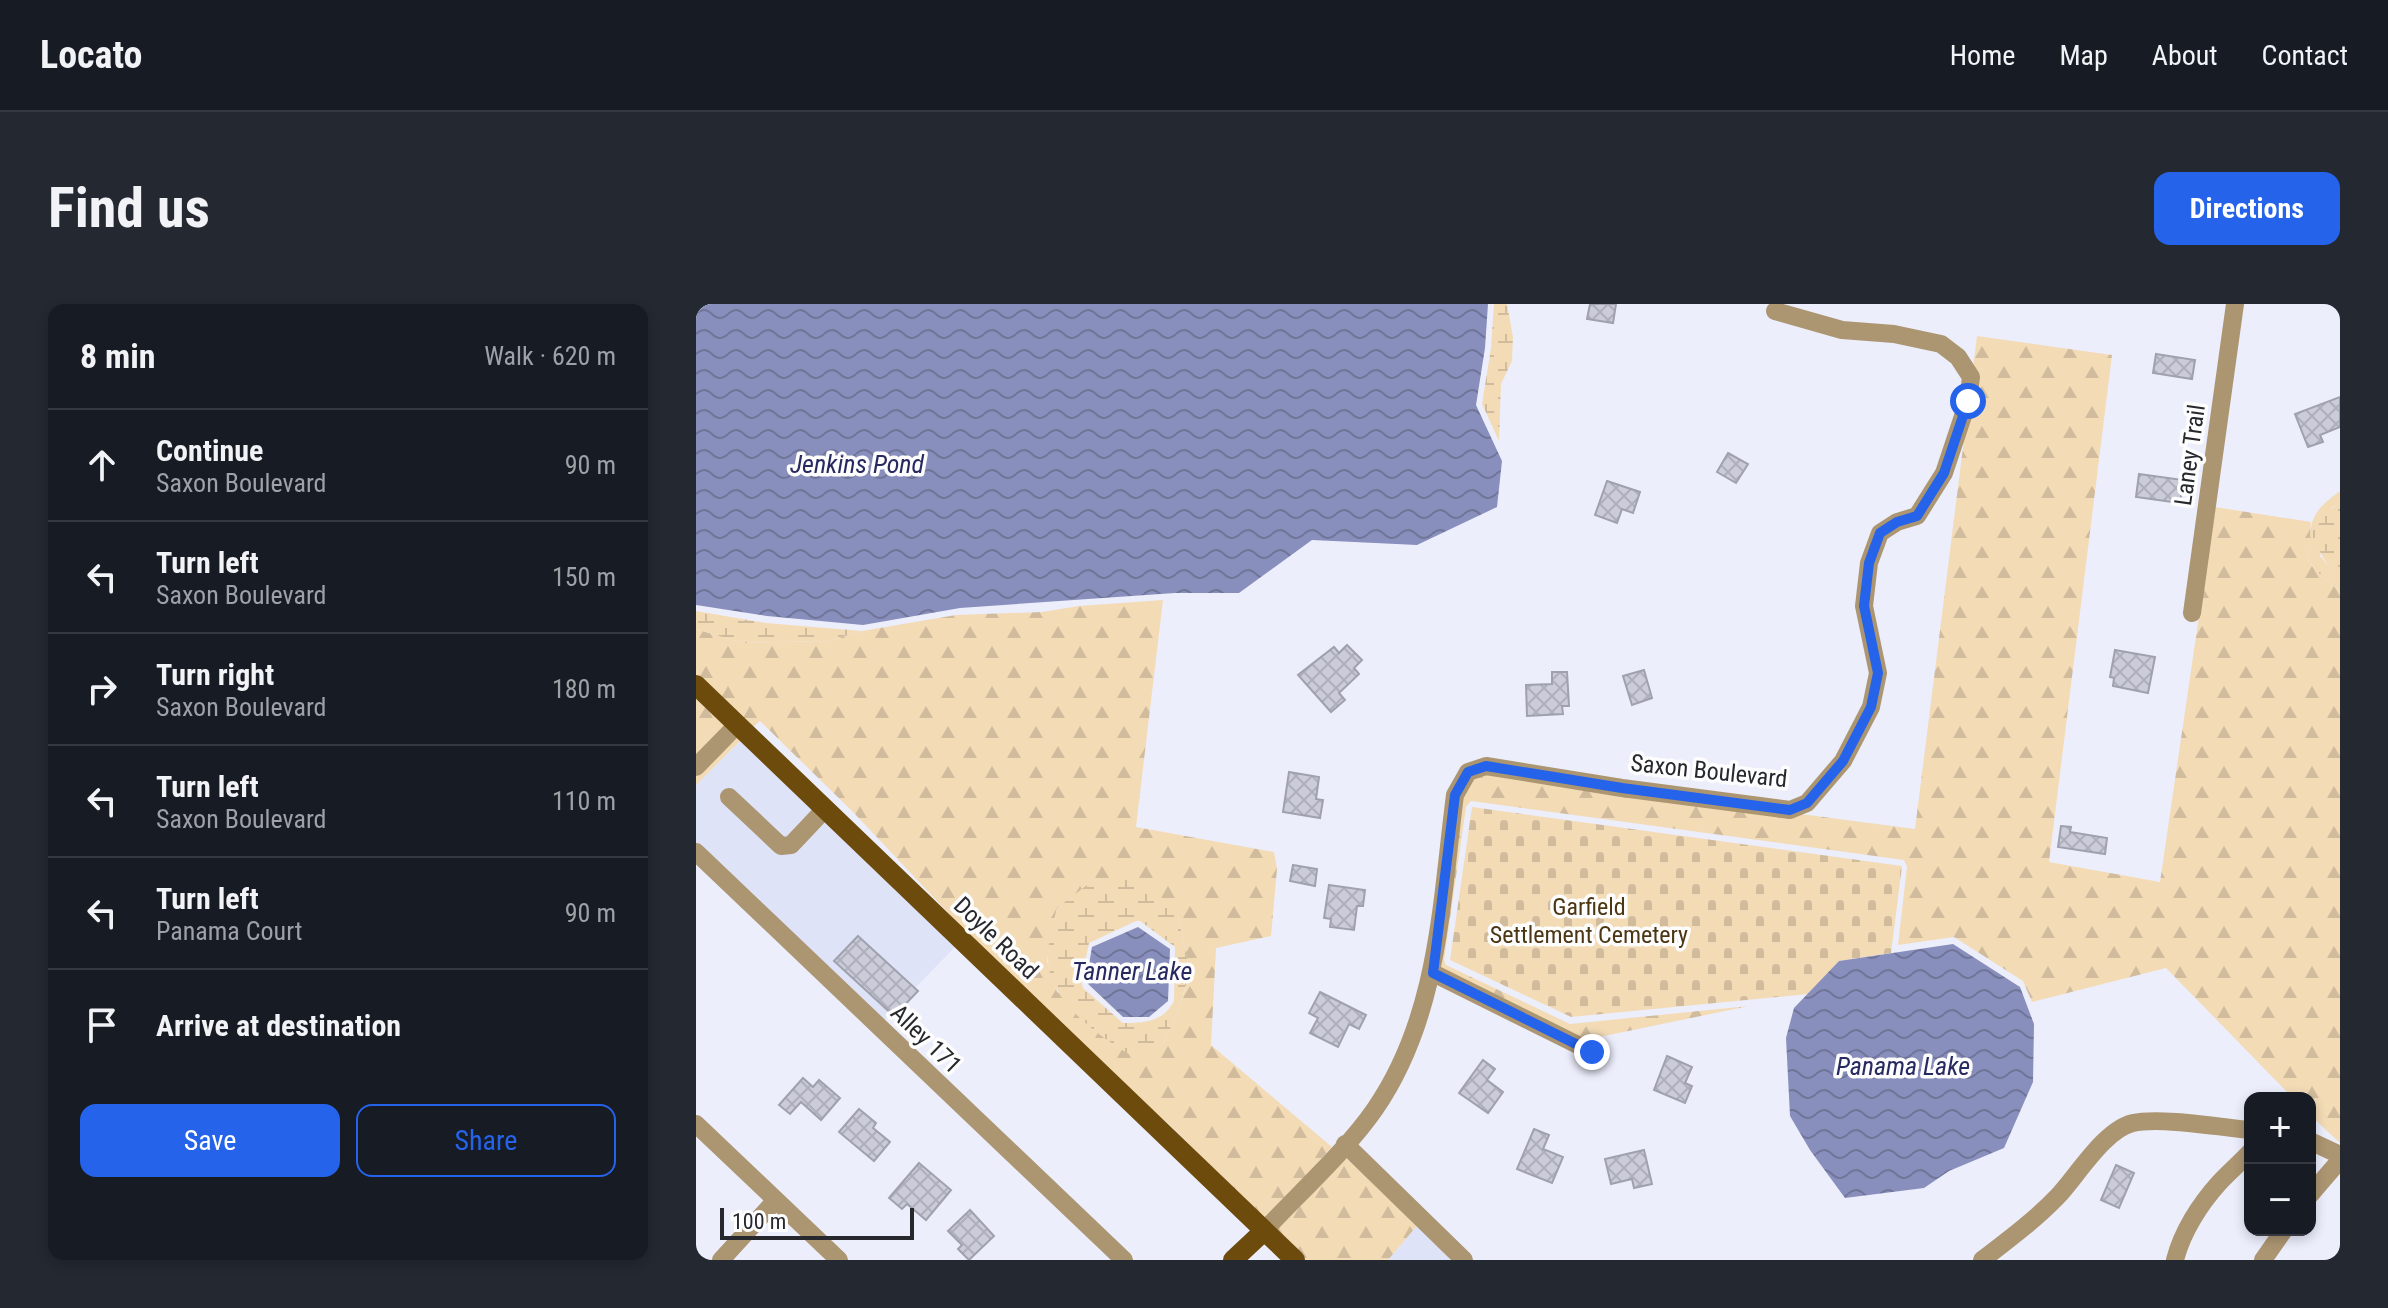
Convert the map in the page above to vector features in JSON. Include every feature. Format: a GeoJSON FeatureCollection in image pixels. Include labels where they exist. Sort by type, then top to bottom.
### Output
{"type":"FeatureCollection","features":[{"type":"Feature","properties":{"kind":"main road","name":"Doyle Road"},"geometry":{"type":"LineString","coordinates":[[696,685],[1295,1260]]}},
{"type":"Feature","properties":{"kind":"main road","name":"Saxon Boulevard"},"geometry":{"type":"LineString","coordinates":[[1233,1260],[1264,1231]]}},
{"type":"Feature","properties":{"kind":"street","name":"Laney Trail"},"geometry":{"type":"LineString","coordinates":[[2192,613],[2235,304]]}},
{"type":"Feature","properties":{"kind":"street","name":"Saxon Boulevard"},"geometry":{"type":"LineString","coordinates":[[1264,1231],[1375,1109],[1418,1023],[1433,973],[1455,795],[1468,772],[1486,766],[1790,810],[1807,803],[1843,761],[1871,707],[1878,673],[1864,606],[1869,563],[1880,533],[1897,522],[1917,516],[1944,473],[1968,401],[1971,377],[1958,357],[1941,344],[1894,334],[1842,330],[1775,311]]}},
{"type":"Feature","properties":{"kind":"street"},"geometry":{"type":"LineString","coordinates":[[696,767],[737,725]]}},
{"type":"Feature","properties":{"kind":"street"},"geometry":{"type":"LineString","coordinates":[[729,797],[781,846],[791,845],[825,809]]}},
{"type":"Feature","properties":{"kind":"street","name":"Alley 171"},"geometry":{"type":"LineString","coordinates":[[696,852],[1124,1260]]}},
{"type":"Feature","properties":{"kind":"street"},"geometry":{"type":"LineString","coordinates":[[1433,973],[1592,1052]]}},
{"type":"Feature","properties":{"kind":"street"},"geometry":{"type":"LineString","coordinates":[[1982,1260],[2058,1196],[2086,1161],[2114,1133],[2129,1123],[2151,1121],[2244,1129]]}},
{"type":"Feature","properties":{"kind":"street"},"geometry":{"type":"LineString","coordinates":[[696,1124],[839,1260]]}},
{"type":"Feature","properties":{"kind":"street"},"geometry":{"type":"LineString","coordinates":[[1345,1144],[1464,1260]]}},
{"type":"Feature","properties":{"kind":"street"},"geometry":{"type":"LineString","coordinates":[[2316,1144],[2340,1158],[2316,1188]]}},
{"type":"Feature","properties":{"kind":"street"},"geometry":{"type":"LineString","coordinates":[[2175,1260],[2196,1213],[2244,1158]]}},
{"type":"Feature","properties":{"kind":"street"},"geometry":{"type":"LineString","coordinates":[[721,1260],[775,1201]]}},
{"type":"Feature","properties":{"kind":"street"},"geometry":{"type":"LineString","coordinates":[[2263,1260],[2280,1236]]}},
{"type":"Feature","properties":{"kind":"shaded area"},"geometry":{"type":"Polygon","coordinates":[[[742,739],[957,945],[881,1023],[696,862],[696,785],[742,739]]]}},
{"type":"Feature","properties":{"kind":"shaded area"},"geometry":{"type":"Polygon","coordinates":[[[1421,1221],[1470,1260],[1388,1260],[1421,1221]]]}},
{"type":"Feature","properties":{"kind":"green space"},"geometry":{"type":"Polygon","coordinates":[[[1494,304],[1507,304],[1513,337],[1512,361],[1501,384],[1499,441],[1482,404],[1494,304]]]}},
{"type":"Feature","properties":{"kind":"green space"},"geometry":{"type":"Polygon","coordinates":[[[1977,336],[2112,355],[2049,862],[2160,882],[2215,507],[2311,522],[2308,560],[2321,576],[2340,591],[2340,1143],[2316,1121],[2316,1092],[2287,1092],[2166,968],[2032,1002],[2023,981],[1954,937],[1898,945],[1907,867],[1904,860],[1471,801],[1466,807],[1444,960],[1446,965],[1570,1024],[1749,1006],[1585,1040],[1441,968],[1462,797],[1472,778],[1486,773],[1915,829],[1977,336]]]}},
{"type":"Feature","properties":{"kind":"green space"},"geometry":{"type":"Polygon","coordinates":[[[2340,491],[2340,503],[2331,508],[2320,556],[2340,579],[2340,591],[2321,576],[2308,560],[2313,520],[2322,506],[2340,491]]]}},
{"type":"Feature","properties":{"kind":"green space"},"geometry":{"type":"Polygon","coordinates":[[[2340,503],[2340,579],[2319,550],[2317,530],[2328,511],[2340,503]]]}},
{"type":"Feature","properties":{"kind":"green space"},"geometry":{"type":"Polygon","coordinates":[[[1163,600],[1136,827],[1274,852],[1277,869],[1271,936],[1216,948],[1211,1045],[1332,1147],[1264,1221],[1177,1132],[988,955],[854,813],[760,721],[752,728],[696,675],[696,629],[742,643],[828,641],[862,631],[956,615],[1042,612],[1163,600]],[[1057,908],[1047,961],[1057,992],[1162,1045],[1177,1015],[1190,972],[1178,917],[1057,908]]]}},
{"type":"Feature","properties":{"kind":"green space"},"geometry":{"type":"Polygon","coordinates":[[[696,611],[766,623],[862,631],[828,641],[742,643],[696,629],[696,611]]]}},
{"type":"Feature","properties":{"kind":"green space"},"geometry":{"type":"Polygon","coordinates":[[[696,695],[742,739],[696,785],[696,695]]]}},
{"type":"Feature","properties":{"kind":"green space","name":"Garfield Settlement Cemetery"},"geometry":{"type":"Polygon","coordinates":[[[1472,807],[1902,866],[1891,953],[1839,961],[1808,994],[1571,1017],[1450,960],[1472,807]]]}},
{"type":"Feature","properties":{"kind":"green space"},"geometry":{"type":"Polygon","coordinates":[[[1120,875],[1151,885],[1178,917],[1190,971],[1177,1015],[1162,1045],[1129,1054],[1089,1027],[1056,988],[1048,958],[1057,908],[1087,885],[1120,875]],[[1140,921],[1089,943],[1081,981],[1083,988],[1123,1023],[1153,1020],[1170,1008],[1174,1001],[1175,947],[1140,921]]]}},
{"type":"Feature","properties":{"kind":"green space"},"geometry":{"type":"Polygon","coordinates":[[[1343,1156],[1421,1221],[1388,1260],[1306,1260],[1274,1230],[1343,1156]]]}},
{"type":"Feature","properties":{"kind":"water","name":"Jenkins Pond"},"geometry":{"type":"Polygon","coordinates":[[[696,304],[1488,304],[1476,405],[1502,461],[1497,507],[1417,545],[1312,540],[1239,593],[1175,593],[960,608],[863,625],[767,616],[696,605],[696,304]]]}},
{"type":"Feature","properties":{"kind":"water","name":"Tanner Lake"},"geometry":{"type":"Polygon","coordinates":[[[1138,927],[1170,949],[1168,1001],[1149,1017],[1123,1017],[1086,982],[1092,947],[1138,927]]]}},
{"type":"Feature","properties":{"kind":"water","name":"Panama Lake"},"geometry":{"type":"Polygon","coordinates":[[[1953,944],[2020,987],[2034,1024],[2033,1082],[2004,1148],[1949,1171],[1924,1188],[1845,1198],[1790,1116],[1786,1038],[1794,1008],[1839,961],[1953,944]]]}},
{"type":"Feature","properties":{"kind":"building"},"geometry":{"type":"Polygon","coordinates":[[[1590,304],[1616,304],[1613,323],[1587,319],[1590,304]]]}},
{"type":"Feature","properties":{"kind":"building"},"geometry":{"type":"Polygon","coordinates":[[[2156,354],[2195,360],[2192,379],[2153,373],[2156,354]]]}},
{"type":"Feature","properties":{"kind":"building"},"geometry":{"type":"Polygon","coordinates":[[[2340,397],[2340,427],[2320,435],[2323,442],[2308,447],[2295,414],[2340,397]]]}},
{"type":"Feature","properties":{"kind":"building"},"geometry":{"type":"Polygon","coordinates":[[[1728,453],[1748,464],[1736,483],[1717,472],[1728,453]]]}},
{"type":"Feature","properties":{"kind":"building"},"geometry":{"type":"Polygon","coordinates":[[[2139,474],[2183,480],[2180,503],[2136,497],[2139,474]]]}},
{"type":"Feature","properties":{"kind":"building"},"geometry":{"type":"Polygon","coordinates":[[[1607,481],[1640,492],[1633,513],[1622,509],[1617,523],[1595,515],[1607,481]]]}},
{"type":"Feature","properties":{"kind":"building"},"geometry":{"type":"Polygon","coordinates":[[[1347,645],[1362,660],[1354,668],[1359,674],[1339,693],[1345,700],[1331,712],[1298,675],[1334,647],[1339,653],[1347,645]]]}},
{"type":"Feature","properties":{"kind":"building"},"geometry":{"type":"Polygon","coordinates":[[[2115,650],[2155,657],[2148,693],[2113,686],[2114,678],[2110,677],[2115,650]]]}},
{"type":"Feature","properties":{"kind":"building"},"geometry":{"type":"Polygon","coordinates":[[[1644,670],[1652,698],[1632,705],[1623,676],[1644,670]]]}},
{"type":"Feature","properties":{"kind":"building"},"geometry":{"type":"Polygon","coordinates":[[[1552,672],[1567,672],[1569,706],[1562,706],[1563,714],[1527,716],[1526,685],[1552,684],[1552,672]]]}},
{"type":"Feature","properties":{"kind":"building"},"geometry":{"type":"Polygon","coordinates":[[[1289,772],[1319,777],[1316,799],[1323,800],[1320,818],[1283,812],[1289,772]]]}},
{"type":"Feature","properties":{"kind":"building"},"geometry":{"type":"Polygon","coordinates":[[[2061,826],[2071,827],[2070,832],[2107,838],[2105,854],[2058,847],[2061,826]]]}},
{"type":"Feature","properties":{"kind":"building"},"geometry":{"type":"Polygon","coordinates":[[[1293,865],[1317,869],[1315,886],[1290,881],[1293,865]]]}},
{"type":"Feature","properties":{"kind":"building"},"geometry":{"type":"Polygon","coordinates":[[[1329,885],[1365,890],[1363,906],[1357,906],[1354,930],[1330,927],[1331,919],[1324,918],[1329,885]]]}},
{"type":"Feature","properties":{"kind":"building"},"geometry":{"type":"Polygon","coordinates":[[[858,936],[918,991],[894,1016],[834,961],[858,936]]]}},
{"type":"Feature","properties":{"kind":"building"},"geometry":{"type":"Polygon","coordinates":[[[1320,992],[1366,1015],[1359,1029],[1349,1024],[1338,1047],[1310,1033],[1318,1018],[1309,1013],[1320,992]]]}},
{"type":"Feature","properties":{"kind":"building"},"geometry":{"type":"Polygon","coordinates":[[[1667,1056],[1692,1067],[1685,1083],[1692,1086],[1685,1103],[1654,1090],[1667,1056]]]}},
{"type":"Feature","properties":{"kind":"building"},"geometry":{"type":"Polygon","coordinates":[[[1483,1060],[1495,1069],[1487,1080],[1503,1092],[1488,1113],[1459,1093],[1483,1060]]]}},
{"type":"Feature","properties":{"kind":"building"},"geometry":{"type":"Polygon","coordinates":[[[803,1078],[813,1087],[819,1080],[840,1098],[821,1120],[801,1102],[790,1114],[779,1105],[803,1078]]]}},
{"type":"Feature","properties":{"kind":"building"},"geometry":{"type":"Polygon","coordinates":[[[859,1109],[876,1123],[873,1128],[890,1142],[874,1161],[839,1132],[859,1109]]]}},
{"type":"Feature","properties":{"kind":"building"},"geometry":{"type":"Polygon","coordinates":[[[1534,1129],[1549,1135],[1543,1149],[1563,1157],[1552,1183],[1517,1169],[1534,1129]]]}},
{"type":"Feature","properties":{"kind":"building"},"geometry":{"type":"Polygon","coordinates":[[[1644,1150],[1652,1184],[1634,1188],[1632,1179],[1611,1184],[1605,1159],[1644,1150]]]}},
{"type":"Feature","properties":{"kind":"building"},"geometry":{"type":"Polygon","coordinates":[[[919,1163],[951,1190],[926,1220],[907,1204],[902,1209],[889,1198],[919,1163]]]}},
{"type":"Feature","properties":{"kind":"building"},"geometry":{"type":"Polygon","coordinates":[[[2116,1165],[2134,1173],[2119,1208],[2101,1200],[2116,1165]]]}},
{"type":"Feature","properties":{"kind":"building"},"geometry":{"type":"Polygon","coordinates":[[[970,1210],[994,1236],[969,1260],[958,1249],[962,1245],[948,1231],[970,1210]]]}},
{"type":"Feature","properties":{"kind":"route"},"geometry":{"type":"LineString","coordinates":[[1592,1052],[1433,973],[1455,795],[1468,772],[1486,766],[1790,810],[1807,803],[1843,761],[1871,707],[1878,673],[1864,606],[1869,563],[1880,533],[1897,522],[1917,516],[1944,473],[1968,401]]}}]}
